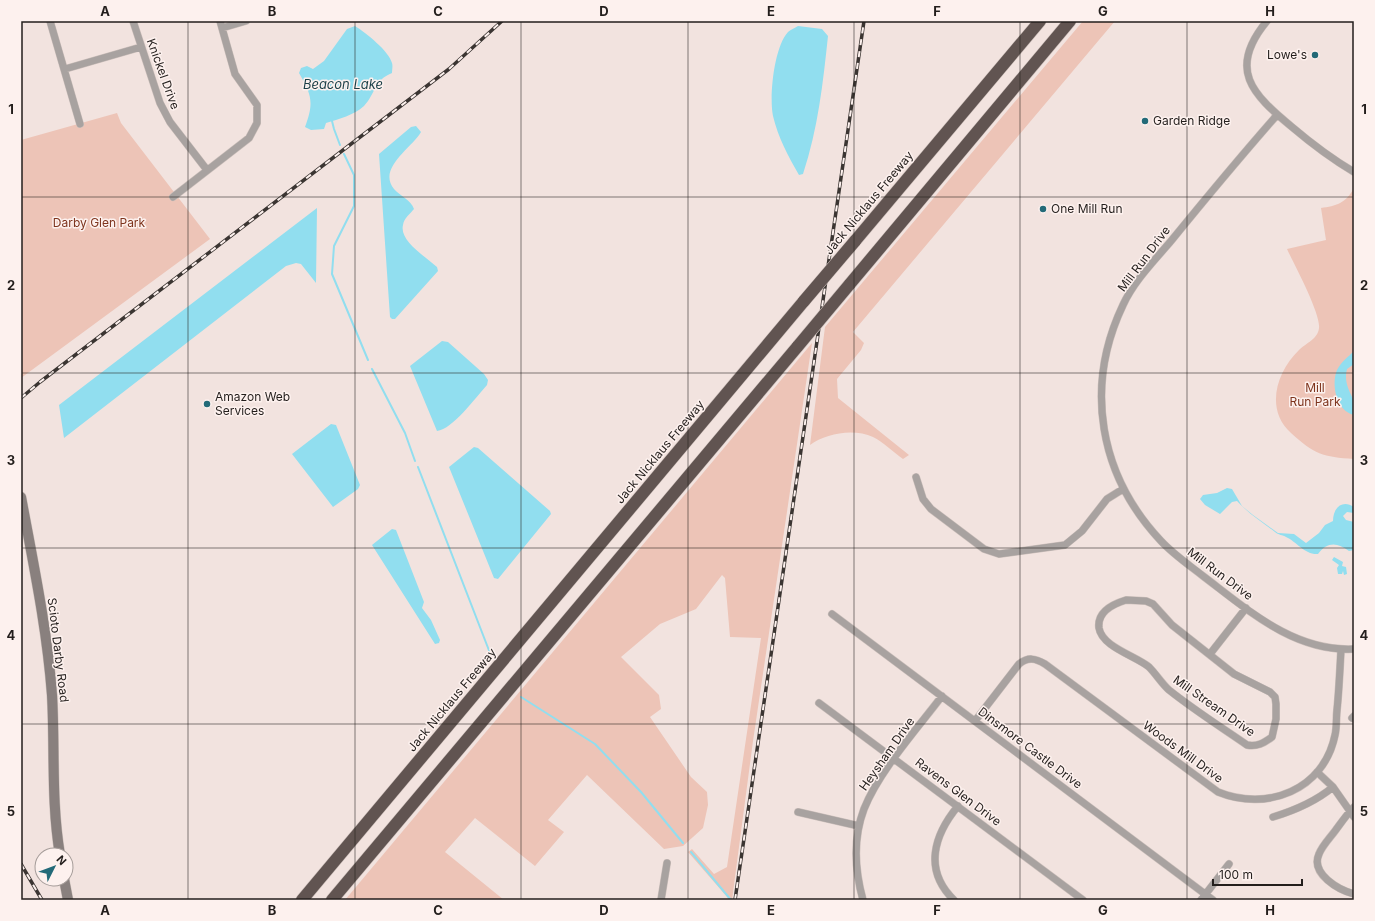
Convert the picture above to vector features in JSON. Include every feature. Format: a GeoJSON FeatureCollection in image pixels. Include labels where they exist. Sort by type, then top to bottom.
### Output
{"type":"FeatureCollection","features":[{"type":"Feature","properties":{"kind":"highway","name":"Jack Nicklaus Freeway"},"geometry":{"type":"LineString","coordinates":[[302,900],[1040,21]]}},
{"type":"Feature","properties":{"kind":"highway"},"geometry":{"type":"LineString","coordinates":[[332,900],[1070,21]]}},
{"type":"Feature","properties":{"kind":"main road","name":"Scioto Darby Road"},"geometry":{"type":"LineString","coordinates":[[21,497],[48,658],[52,696],[54,800],[59,847]]}},
{"type":"Feature","properties":{"kind":"main road"},"geometry":{"type":"LineString","coordinates":[[66,887],[68,900]]}},
{"type":"Feature","properties":{"kind":"street"},"geometry":{"type":"LineString","coordinates":[[50,21],[80,124]]}},
{"type":"Feature","properties":{"kind":"street","name":"Knickel Drive"},"geometry":{"type":"LineString","coordinates":[[133,21],[163,110],[170,122],[208,170]]}},
{"type":"Feature","properties":{"kind":"street"},"geometry":{"type":"LineString","coordinates":[[173,197],[249,138],[257,123],[258,113],[253,97],[235,74],[221,25],[246,21]]}},
{"type":"Feature","properties":{"kind":"street"},"geometry":{"type":"LineString","coordinates":[[1267,21],[1256,35],[1250,48],[1248,62],[1248,76],[1258,96],[1277,115],[1315,147],[1354,172]]}},
{"type":"Feature","properties":{"kind":"street"},"geometry":{"type":"LineString","coordinates":[[65,69],[141,47]]}},
{"type":"Feature","properties":{"kind":"street","name":"Mill Run Drive"},"geometry":{"type":"LineString","coordinates":[[1277,115],[1137,282],[1123,305],[1114,326],[1105,356],[1101,392],[1103,425],[1107,443],[1123,490],[1141,518],[1162,543],[1246,608],[1288,635],[1311,644],[1341,649],[1354,649]]}},
{"type":"Feature","properties":{"kind":"street"},"geometry":{"type":"LineString","coordinates":[[916,477],[923,499],[931,509],[984,549],[999,554],[1065,545],[1082,531],[1107,499],[1123,490]]}},
{"type":"Feature","properties":{"kind":"street","name":"Mill Stream Drive"},"geometry":{"type":"LineString","coordinates":[[1126,600],[1146,601],[1153,604],[1172,626],[1210,654],[1234,674],[1270,692],[1275,697],[1275,726],[1272,737],[1267,741],[1253,746],[1247,745],[1168,689],[1148,667],[1114,646],[1103,637],[1099,628],[1100,619],[1107,609],[1126,600]]}},
{"type":"Feature","properties":{"kind":"street"},"geometry":{"type":"LineString","coordinates":[[1210,654],[1246,608]]}},
{"type":"Feature","properties":{"kind":"street","name":"Dinsmore Castle Drive"},"geometry":{"type":"LineString","coordinates":[[832,614],[975,721],[1204,897],[1213,900]]}},
{"type":"Feature","properties":{"kind":"street","name":"Woods Mill Drive"},"geometry":{"type":"LineString","coordinates":[[975,721],[1019,664],[1029,659],[1036,659],[1045,664],[1203,782],[1225,794],[1253,801],[1274,798],[1297,788],[1317,772],[1330,752],[1336,734],[1341,649]]}},
{"type":"Feature","properties":{"kind":"street","name":"Heysham Drive"},"geometry":{"type":"LineString","coordinates":[[862,900],[857,873],[856,854],[859,826],[870,796],[895,759],[942,696]]}},
{"type":"Feature","properties":{"kind":"street","name":"Ravens Glen Drive"},"geometry":{"type":"LineString","coordinates":[[819,703],[1083,900]]}},
{"type":"Feature","properties":{"kind":"street"},"geometry":{"type":"LineString","coordinates":[[1317,772],[1334,787],[1353,812],[1323,846],[1317,860],[1319,870],[1328,880],[1343,890],[1354,894]]}},
{"type":"Feature","properties":{"kind":"street"},"geometry":{"type":"LineString","coordinates":[[1273,817],[1296,810],[1311,803],[1334,787]]}},
{"type":"Feature","properties":{"kind":"street"},"geometry":{"type":"LineString","coordinates":[[954,900],[941,885],[936,870],[935,856],[938,836],[949,817],[958,806]]}},
{"type":"Feature","properties":{"kind":"street"},"geometry":{"type":"LineString","coordinates":[[798,812],[859,826]]}},
{"type":"Feature","properties":{"kind":"street"},"geometry":{"type":"LineString","coordinates":[[661,900],[667,862]]}},
{"type":"Feature","properties":{"kind":"street"},"geometry":{"type":"LineString","coordinates":[[1204,897],[1229,864]]}},
{"type":"Feature","properties":{"kind":"green space"},"geometry":{"type":"Polygon","coordinates":[[[1083,21],[1115,21],[853,332],[864,343],[861,350],[837,379],[838,398],[909,455],[903,459],[873,437],[865,434],[849,432],[824,437],[810,445],[825,327],[1083,21]]]}},
{"type":"Feature","properties":{"kind":"green space","name":"Darby Glen Park"},"geometry":{"type":"Polygon","coordinates":[[[117,113],[121,123],[210,239],[21,378],[21,140],[117,113]]]}},
{"type":"Feature","properties":{"kind":"green space","name":"Mill Run Park"},"geometry":{"type":"Polygon","coordinates":[[[1354,188],[1354,459],[1334,457],[1320,453],[1306,446],[1283,424],[1278,413],[1276,402],[1277,391],[1284,369],[1299,350],[1314,338],[1319,328],[1312,301],[1287,249],[1326,240],[1321,208],[1340,203],[1348,197],[1354,188]]]}},
{"type":"Feature","properties":{"kind":"green space"},"geometry":{"type":"Polygon","coordinates":[[[812,343],[753,741],[732,900],[728,900],[728,898],[688,852],[692,849],[714,874],[727,867],[761,638],[730,637],[725,578],[722,575],[696,609],[660,624],[621,657],[659,695],[661,709],[650,717],[691,777],[707,792],[708,805],[703,828],[683,846],[664,849],[587,775],[548,820],[564,832],[535,866],[475,818],[445,852],[504,900],[345,900],[812,343]]]}},
{"type":"Feature","properties":{"kind":"water","name":"Beacon Lake"},"geometry":{"type":"Polygon","coordinates":[[[355,26],[382,48],[390,58],[392,63],[392,73],[378,83],[368,101],[356,112],[326,123],[324,129],[311,130],[305,127],[310,112],[310,99],[307,87],[299,73],[301,68],[307,66],[313,69],[324,61],[347,29],[355,26]]]}},
{"type":"Feature","properties":{"kind":"water"},"geometry":{"type":"Polygon","coordinates":[[[798,26],[822,29],[828,36],[822,88],[813,140],[803,174],[799,175],[787,154],[773,116],[772,108],[772,85],[779,49],[788,32],[798,26]]]}},
{"type":"Feature","properties":{"kind":"water"},"geometry":{"type":"Polygon","coordinates":[[[416,126],[421,132],[393,166],[390,173],[390,181],[396,192],[408,201],[414,209],[406,218],[403,225],[405,237],[414,248],[437,267],[438,271],[395,319],[392,319],[390,317],[379,154],[411,127],[416,126]]]}},
{"type":"Feature","properties":{"kind":"water"},"geometry":{"type":"Polygon","coordinates":[[[317,208],[316,283],[301,264],[296,263],[286,266],[64,438],[59,405],[317,208]]]}},
{"type":"Feature","properties":{"kind":"water"},"geometry":{"type":"Polygon","coordinates":[[[442,341],[448,342],[484,374],[488,380],[487,385],[457,419],[450,425],[437,431],[410,366],[442,341]]]}},
{"type":"Feature","properties":{"kind":"water"},"geometry":{"type":"Polygon","coordinates":[[[1354,351],[1354,364],[1347,369],[1346,381],[1354,401],[1354,415],[1343,408],[1339,403],[1336,396],[1335,376],[1339,367],[1354,351]]]}},
{"type":"Feature","properties":{"kind":"water"},"geometry":{"type":"Polygon","coordinates":[[[331,424],[336,425],[360,485],[358,489],[333,507],[292,454],[331,424]]]}},
{"type":"Feature","properties":{"kind":"water"},"geometry":{"type":"Polygon","coordinates":[[[474,447],[478,448],[550,511],[551,514],[498,579],[494,578],[449,467],[474,447]]]}},
{"type":"Feature","properties":{"kind":"water"},"geometry":{"type":"Polygon","coordinates":[[[1227,488],[1232,489],[1242,506],[1237,501],[1232,502],[1220,514],[1205,505],[1200,499],[1203,495],[1217,493],[1227,488]]]}},
{"type":"Feature","properties":{"kind":"water"},"geometry":{"type":"Polygon","coordinates":[[[1346,504],[1354,507],[1354,513],[1347,512],[1343,516],[1346,520],[1354,522],[1354,550],[1349,551],[1340,546],[1329,545],[1318,554],[1313,554],[1301,548],[1285,536],[1276,533],[1242,506],[1278,533],[1294,534],[1306,543],[1319,533],[1325,525],[1333,521],[1333,516],[1339,506],[1346,504]]]}},
{"type":"Feature","properties":{"kind":"water"},"geometry":{"type":"Polygon","coordinates":[[[392,529],[396,530],[424,602],[422,608],[431,620],[440,640],[439,643],[435,644],[372,545],[392,529]]]}},
{"type":"Feature","properties":{"kind":"water"},"geometry":{"type":"Polygon","coordinates":[[[1334,557],[1343,562],[1342,566],[1346,567],[1347,574],[1344,575],[1343,571],[1342,574],[1338,574],[1337,568],[1339,565],[1332,560],[1334,557]]]}},
{"type":"Feature","properties":{"kind":"waterway"},"geometry":{"type":"LineString","coordinates":[[332,121],[340,145]]}},
{"type":"Feature","properties":{"kind":"waterway"},"geometry":{"type":"LineString","coordinates":[[344,154],[354,175],[354,206],[334,246],[332,274],[368,360]]}},
{"type":"Feature","properties":{"kind":"waterway"},"geometry":{"type":"LineString","coordinates":[[372,369],[405,433],[415,461]]}},
{"type":"Feature","properties":{"kind":"waterway"},"geometry":{"type":"LineString","coordinates":[[418,467],[490,653]]}},
{"type":"Feature","properties":{"kind":"waterway"},"geometry":{"type":"LineString","coordinates":[[521,697],[595,744],[641,792],[683,843]]}},
{"type":"Feature","properties":{"kind":"waterway"},"geometry":{"type":"LineString","coordinates":[[691,852],[731,900]]}},
{"type":"Feature","properties":{"kind":"railway"},"geometry":{"type":"LineString","coordinates":[[21,398],[449,69],[502,21]]}},
{"type":"Feature","properties":{"kind":"railway"},"geometry":{"type":"LineString","coordinates":[[735,900],[864,21]]}},
{"type":"Feature","properties":{"kind":"railway"},"geometry":{"type":"LineString","coordinates":[[21,864],[42,900]]}},
{"type":"Feature","properties":{"kind":"place","name":"Lowe's"},"geometry":{"type":"Point","coordinates":[1315,55]}},
{"type":"Feature","properties":{"kind":"place","name":"Garden Ridge"},"geometry":{"type":"Point","coordinates":[1145,121]}},
{"type":"Feature","properties":{"kind":"place","name":"One Mill Run"},"geometry":{"type":"Point","coordinates":[1043,209]}},
{"type":"Feature","properties":{"kind":"place","name":"Amazon Web Services"},"geometry":{"type":"Point","coordinates":[207,404]}}]}
